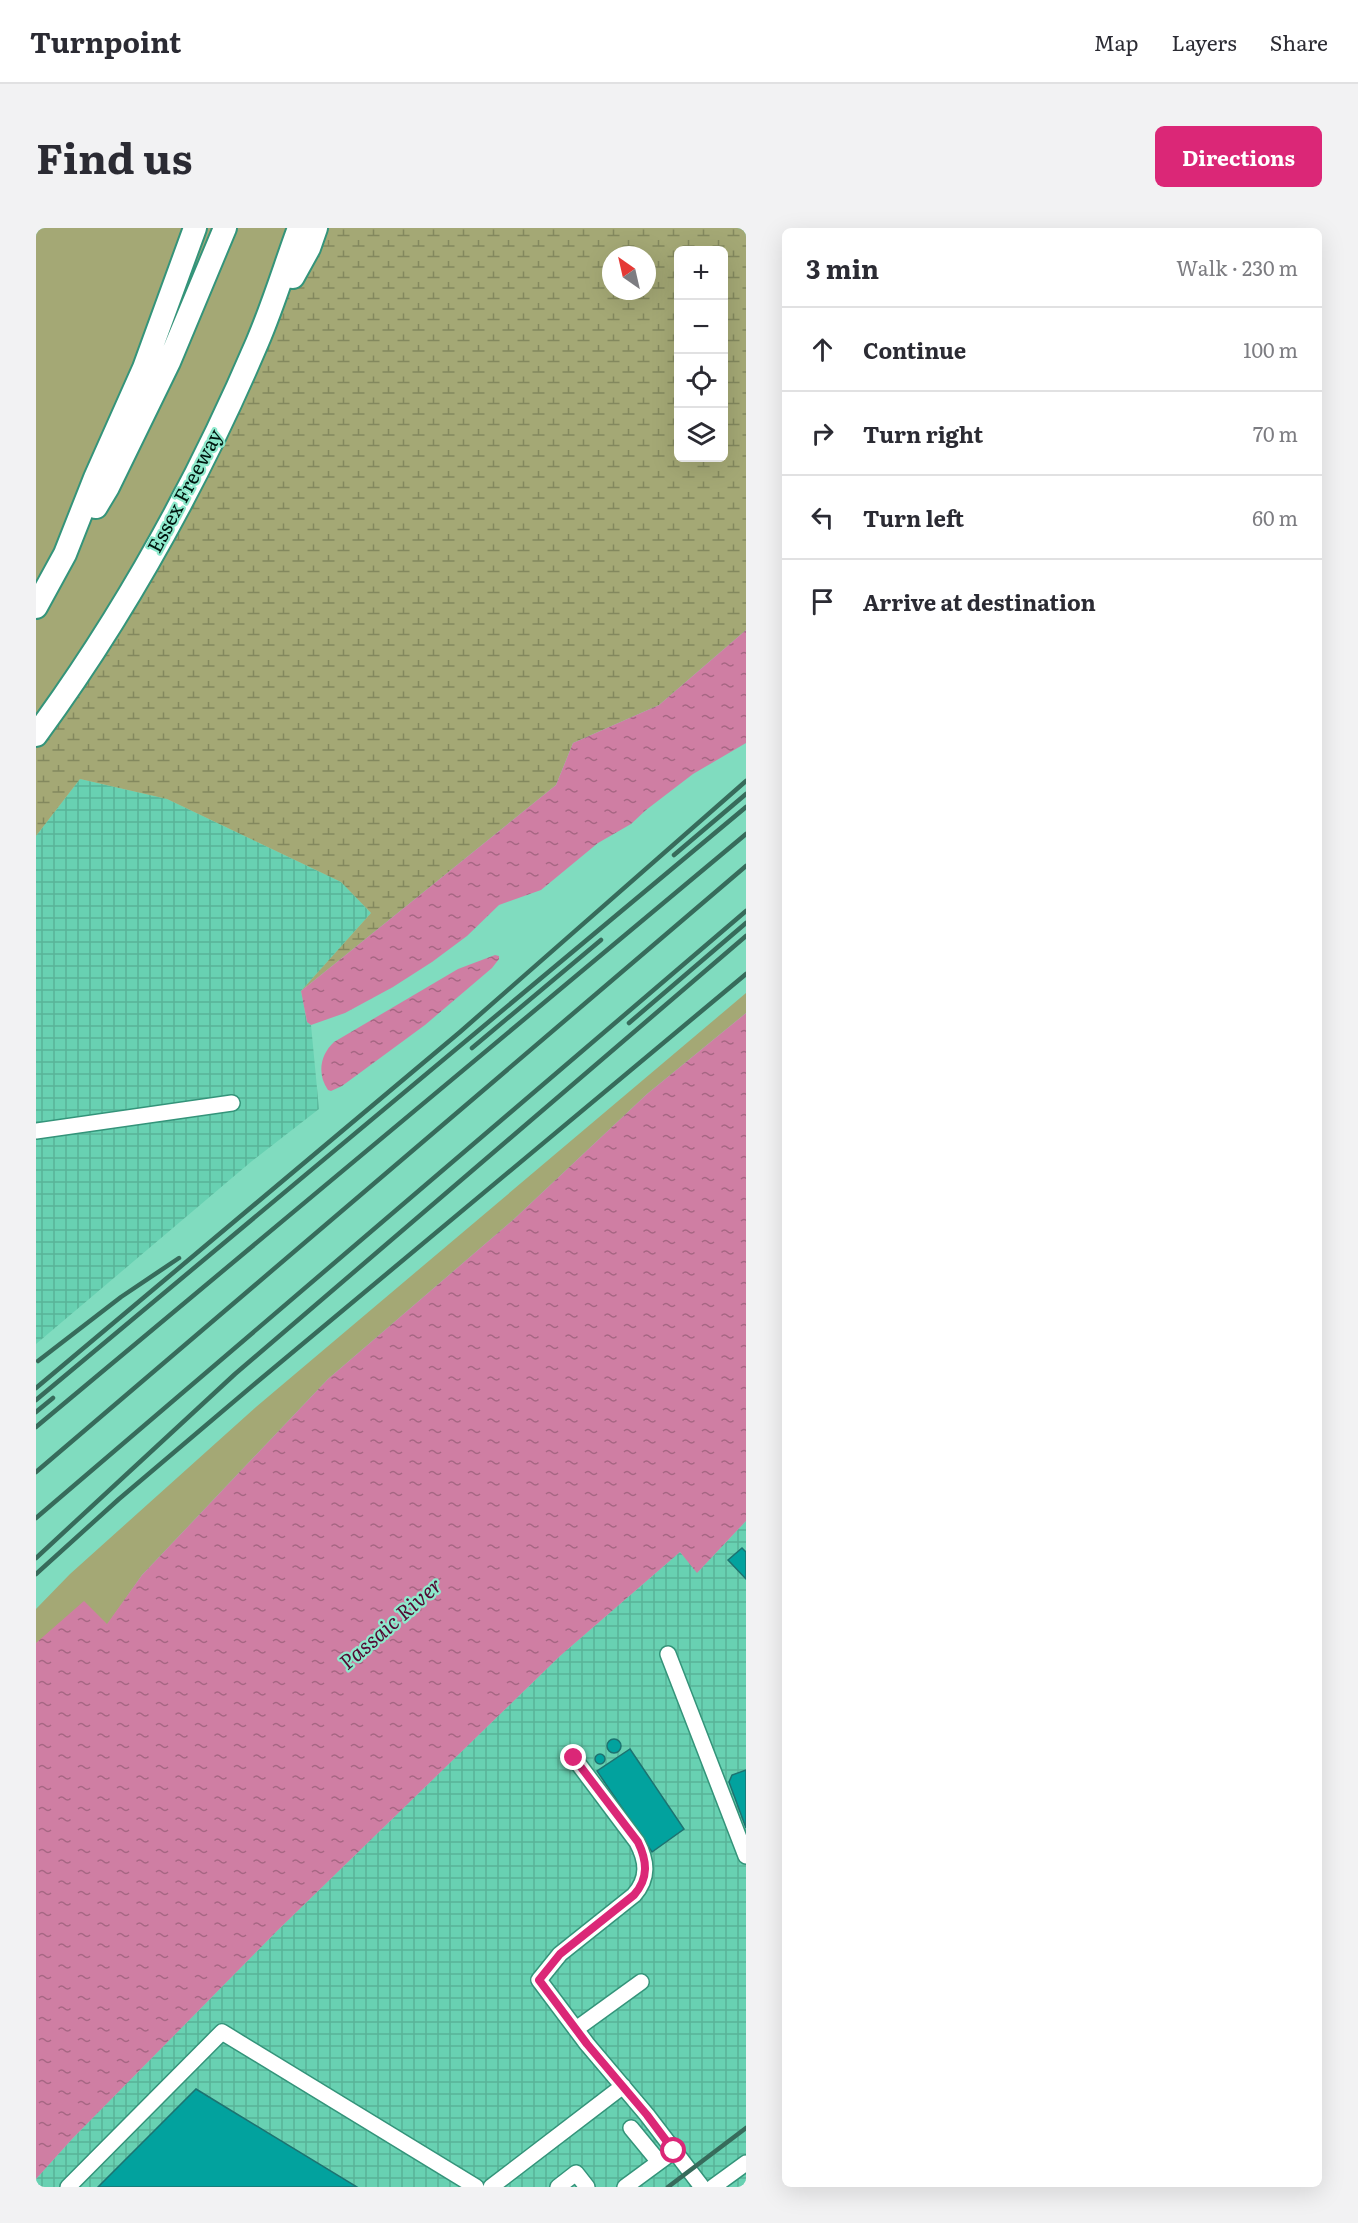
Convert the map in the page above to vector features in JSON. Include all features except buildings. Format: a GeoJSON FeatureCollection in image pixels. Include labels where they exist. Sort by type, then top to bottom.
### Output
{"type":"FeatureCollection","features":[{"type":"Feature","properties":{"kind":"highway"},"geometry":{"type":"LineString","coordinates":[[144,368],[161,287],[179,228]]}},
{"type":"Feature","properties":{"kind":"highway"},"geometry":{"type":"LineString","coordinates":[[65,554],[95,478],[144,368],[195,228]]}},
{"type":"Feature","properties":{"kind":"highway"},"geometry":{"type":"LineString","coordinates":[[36,607],[65,554],[108,487],[134,436],[169,362],[225,228]]}},
{"type":"Feature","properties":{"kind":"highway","name":"Essex Freeway"},"geometry":{"type":"LineString","coordinates":[[36,735],[98,644],[150,558],[199,466],[258,341],[299,228]]}},
{"type":"Feature","properties":{"kind":"highway"},"geometry":{"type":"LineString","coordinates":[[258,341],[309,248],[316,228]]}},
{"type":"Feature","properties":{"kind":"street"},"geometry":{"type":"LineString","coordinates":[[36,1131],[231,1103]]}},
{"type":"Feature","properties":{"kind":"street"},"geometry":{"type":"LineString","coordinates":[[668,1654],[746,1856]]}},
{"type":"Feature","properties":{"kind":"street"},"geometry":{"type":"LineString","coordinates":[[574,1758],[638,1842],[644,1856],[646,1872],[642,1886],[634,1895],[560,1954],[539,1980],[702,2187]]}},
{"type":"Feature","properties":{"kind":"street"},"geometry":{"type":"LineString","coordinates":[[576,2029],[641,1982]]}},
{"type":"Feature","properties":{"kind":"street"},"geometry":{"type":"LineString","coordinates":[[68,2187],[222,2032],[476,2187]]}},
{"type":"Feature","properties":{"kind":"street"},"geometry":{"type":"LineString","coordinates":[[495,2184],[623,2086]]}},
{"type":"Feature","properties":{"kind":"street"},"geometry":{"type":"LineString","coordinates":[[630,2128],[659,2162]]}},
{"type":"Feature","properties":{"kind":"street"},"geometry":{"type":"LineString","coordinates":[[625,2187],[674,2151]]}},
{"type":"Feature","properties":{"kind":"street"},"geometry":{"type":"LineString","coordinates":[[713,2187],[733,2182],[746,2163]]}},
{"type":"Feature","properties":{"kind":"street"},"geometry":{"type":"LineString","coordinates":[[558,2187],[576,2173],[587,2187]]}},
{"type":"Feature","properties":{"kind":"shaded area"},"geometry":{"type":"Polygon","coordinates":[[[80,779],[167,799],[341,882],[371,913],[301,991],[307,1022],[311,1025],[319,1109],[252,1161],[36,1344],[36,836],[80,779]]]}},
{"type":"Feature","properties":{"kind":"shaded area"},"geometry":{"type":"Polygon","coordinates":[[[746,1521],[746,2187],[36,2187],[36,2179],[73,2138],[278,1930],[560,1656],[680,1552],[698,1572],[746,1521]]]}},
{"type":"Feature","properties":{"kind":"green space"},"geometry":{"type":"Polygon","coordinates":[[[36,228],[304,228],[126,597],[36,724],[36,228]]]}},
{"type":"Feature","properties":{"kind":"green space"},"geometry":{"type":"Polygon","coordinates":[[[316,228],[746,228],[746,630],[659,705],[573,743],[556,785],[301,991],[371,913],[341,882],[167,799],[80,779],[36,836],[36,735],[72,684],[316,228]]]}},
{"type":"Feature","properties":{"kind":"green space"},"geometry":{"type":"Polygon","coordinates":[[[746,993],[746,1013],[647,1094],[513,1220],[328,1379],[142,1575],[107,1625],[36,1643],[36,1609],[70,1574],[256,1407],[746,993]]]}},
{"type":"Feature","properties":{"kind":"water"},"geometry":{"type":"Polygon","coordinates":[[[746,630],[746,743],[693,774],[631,824],[598,843],[541,890],[499,905],[467,936],[393,987],[345,1013],[311,1025],[307,1022],[301,991],[556,785],[573,743],[659,705],[746,630]]]}},
{"type":"Feature","properties":{"kind":"water"},"geometry":{"type":"Polygon","coordinates":[[[495,955],[499,956],[499,959],[492,968],[425,1025],[342,1086],[328,1090],[321,1071],[323,1059],[334,1042],[458,969],[495,955]]]}},
{"type":"Feature","properties":{"kind":"water","name":"Passaic River"},"geometry":{"type":"Polygon","coordinates":[[[746,1013],[746,1521],[697,1573],[680,1552],[560,1656],[278,1930],[73,2138],[36,2179],[36,1643],[84,1601],[107,1624],[142,1575],[328,1379],[513,1220],[647,1094],[746,1013]]]}},
{"type":"Feature","properties":{"kind":"railway"},"geometry":{"type":"LineString","coordinates":[[36,1388],[460,1032],[746,781]]}},
{"type":"Feature","properties":{"kind":"railway"},"geometry":{"type":"LineString","coordinates":[[674,855],[746,794]]}},
{"type":"Feature","properties":{"kind":"railway"},"geometry":{"type":"LineString","coordinates":[[36,1400],[746,807]]}},
{"type":"Feature","properties":{"kind":"railway"},"geometry":{"type":"LineString","coordinates":[[36,1427],[746,834]]}},
{"type":"Feature","properties":{"kind":"railway"},"geometry":{"type":"LineString","coordinates":[[36,1472],[746,866]]}},
{"type":"Feature","properties":{"kind":"railway"},"geometry":{"type":"LineString","coordinates":[[36,1518],[746,911]]}},
{"type":"Feature","properties":{"kind":"railway"},"geometry":{"type":"LineString","coordinates":[[629,1023],[746,923]]}},
{"type":"Feature","properties":{"kind":"railway"},"geometry":{"type":"LineString","coordinates":[[36,1558],[235,1374],[746,936]]}},
{"type":"Feature","properties":{"kind":"railway"},"geometry":{"type":"LineString","coordinates":[[472,1048],[601,940]]}},
{"type":"Feature","properties":{"kind":"railway"},"geometry":{"type":"LineString","coordinates":[[36,1574],[119,1499],[257,1382],[746,974]]}},
{"type":"Feature","properties":{"kind":"railway"},"geometry":{"type":"LineString","coordinates":[[38,1361],[121,1297],[179,1258]]}},
{"type":"Feature","properties":{"kind":"railway"},"geometry":{"type":"LineString","coordinates":[[36,1412],[53,1398]]}},
{"type":"Feature","properties":{"kind":"railway"},"geometry":{"type":"LineString","coordinates":[[668,2187],[746,2128]]}},
{"type":"Feature","properties":{"kind":"route"},"geometry":{"type":"LineString","coordinates":[[574,1758],[638,1842],[644,1856],[646,1872],[642,1886],[634,1895],[560,1954],[539,1980],[587,2044],[674,2151]]}}]}
